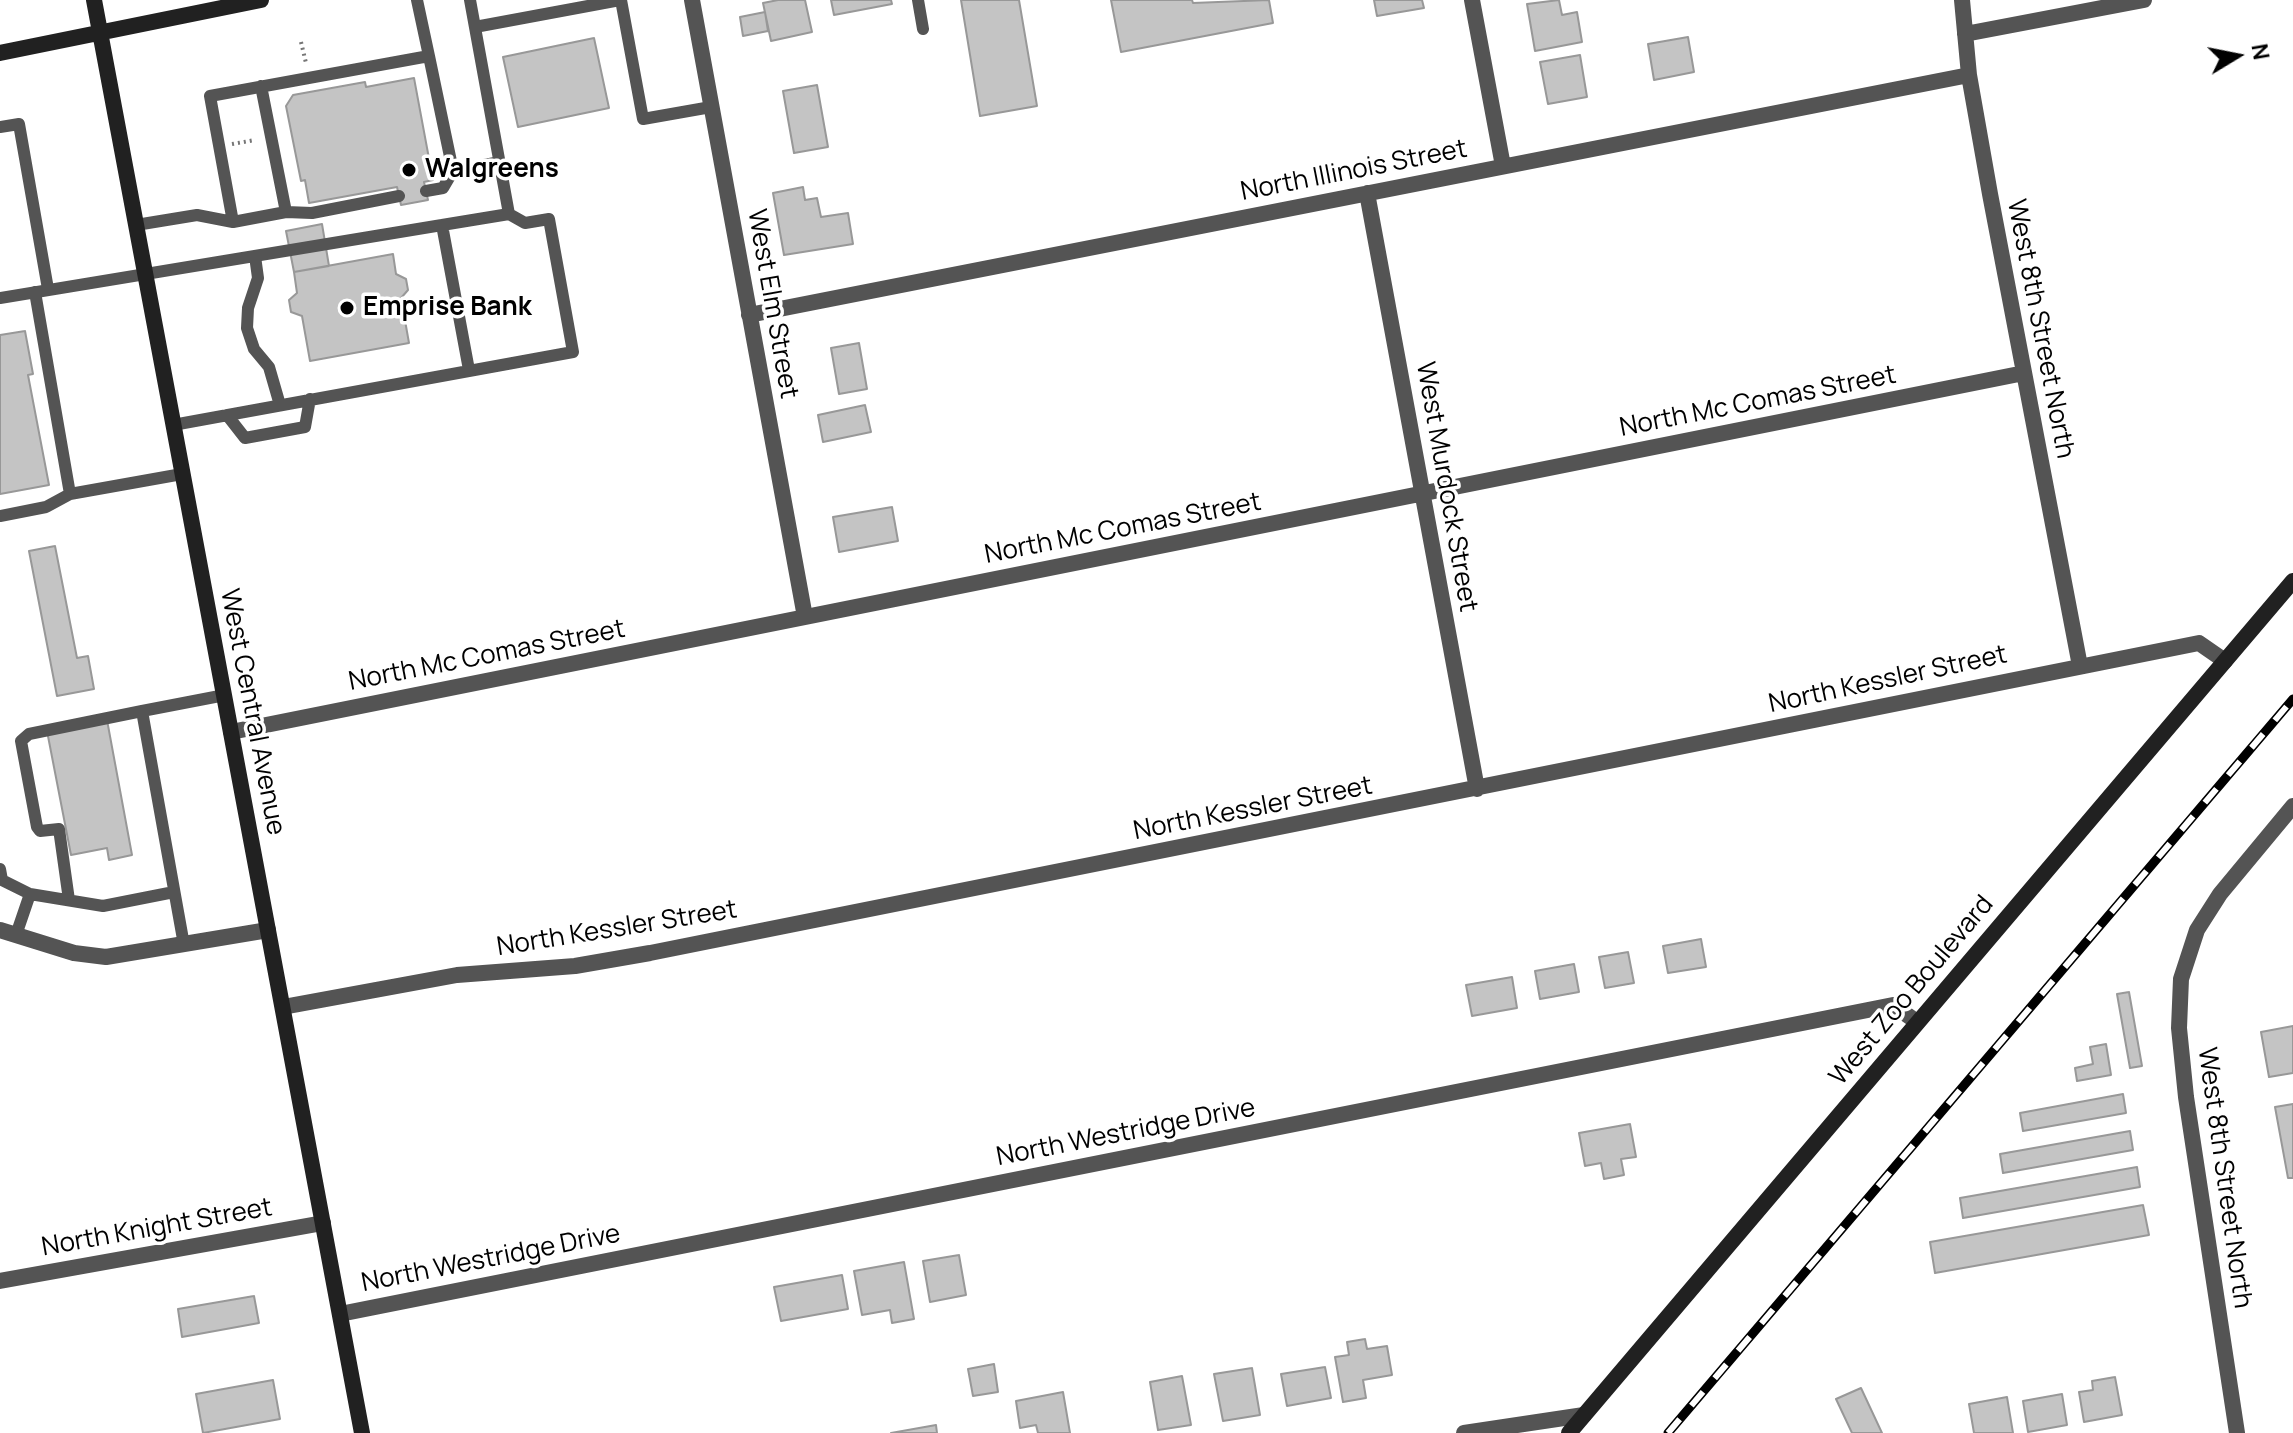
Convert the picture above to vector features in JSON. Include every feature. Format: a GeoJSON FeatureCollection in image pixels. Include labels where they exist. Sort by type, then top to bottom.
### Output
{"type":"FeatureCollection","features":[{"type":"Feature","properties":{"kind":"main road","name":"West Central Avenue"},"geometry":{"type":"LineString","coordinates":[[94,0],[362,1433]]}},
{"type":"Feature","properties":{"kind":"main road"},"geometry":{"type":"LineString","coordinates":[[0,53],[100,34],[220,4],[255,1]]}},
{"type":"Feature","properties":{"kind":"main road","name":"West Zoo Boulevard"},"geometry":{"type":"LineString","coordinates":[[1569,1433],[2293,581]]}},
{"type":"Feature","properties":{"kind":"street","name":"West Elm Street"},"geometry":{"type":"LineString","coordinates":[[692,0],[805,617]]}},
{"type":"Feature","properties":{"kind":"street"},"geometry":{"type":"LineString","coordinates":[[1472,0],[1503,166]]}},
{"type":"Feature","properties":{"kind":"street","name":"West 8th Street North"},"geometry":{"type":"LineString","coordinates":[[1962,0],[1969,75],[2080,666]]}},
{"type":"Feature","properties":{"kind":"street"},"geometry":{"type":"LineString","coordinates":[[1965,34],[2144,0]]}},
{"type":"Feature","properties":{"kind":"street","name":"North Illinois Street"},"geometry":{"type":"LineString","coordinates":[[749,315],[1969,75]]}},
{"type":"Feature","properties":{"kind":"street","name":"West Murdock Street"},"geometry":{"type":"LineString","coordinates":[[1367,193],[1477,789]]}},
{"type":"Feature","properties":{"kind":"street","name":"North Mc Comas Street"},"geometry":{"type":"LineString","coordinates":[[231,732],[2024,373]]}},
{"type":"Feature","properties":{"kind":"street","name":"North Kessler Street"},"geometry":{"type":"LineString","coordinates":[[283,1007],[457,975],[575,966],[650,953],[2199,643],[2225,661]]}},
{"type":"Feature","properties":{"kind":"street","name":"West 8th Street North"},"geometry":{"type":"LineString","coordinates":[[2237,1433],[2179,1028],[2181,979],[2197,930],[2220,894],[2293,806]]}},
{"type":"Feature","properties":{"kind":"street"},"geometry":{"type":"LineString","coordinates":[[8,932],[74,953],[106,957],[268,930]]}},
{"type":"Feature","properties":{"kind":"street","name":"North Westridge Drive"},"geometry":{"type":"LineString","coordinates":[[340,1314],[1893,1005],[1917,1022]]}},
{"type":"Feature","properties":{"kind":"street","name":"North Knight Street"},"geometry":{"type":"LineString","coordinates":[[0,1281],[323,1223]]}},
{"type":"Feature","properties":{"kind":"street"},"geometry":{"type":"LineString","coordinates":[[1464,1433],[1584,1415]]}},
{"type":"Feature","properties":{"kind":"lane"},"geometry":{"type":"LineString","coordinates":[[417,0],[453,171],[443,188],[426,191]]}},
{"type":"Feature","properties":{"kind":"lane"},"geometry":{"type":"LineString","coordinates":[[470,0],[509,214]]}},
{"type":"Feature","properties":{"kind":"lane"},"geometry":{"type":"LineString","coordinates":[[475,27],[620,0],[643,119],[711,107]]}},
{"type":"Feature","properties":{"kind":"lane"},"geometry":{"type":"LineString","coordinates":[[918,0],[923,29]]}},
{"type":"Feature","properties":{"kind":"lane"},"geometry":{"type":"LineString","coordinates":[[233,222],[210,96],[429,56]]}},
{"type":"Feature","properties":{"kind":"lane"},"geometry":{"type":"LineString","coordinates":[[261,86],[286,212]]}},
{"type":"Feature","properties":{"kind":"lane"},"geometry":{"type":"LineString","coordinates":[[0,127],[19,124],[70,494]]}},
{"type":"Feature","properties":{"kind":"lane"},"geometry":{"type":"LineString","coordinates":[[453,171],[500,162]]}},
{"type":"Feature","properties":{"kind":"lane"},"geometry":{"type":"LineString","coordinates":[[136,225],[197,215],[233,222],[286,212],[312,213],[399,196]]}},
{"type":"Feature","properties":{"kind":"lane"},"geometry":{"type":"LineString","coordinates":[[0,298],[509,214],[525,223],[549,219],[573,352],[173,425]]}},
{"type":"Feature","properties":{"kind":"lane"},"geometry":{"type":"LineString","coordinates":[[442,225],[469,370]]}},
{"type":"Feature","properties":{"kind":"lane"},"geometry":{"type":"LineString","coordinates":[[255,256],[258,278],[248,308],[247,328],[254,349],[269,367],[280,405]]}},
{"type":"Feature","properties":{"kind":"lane"},"geometry":{"type":"LineString","coordinates":[[227,415],[245,438],[305,427],[310,399]]}},
{"type":"Feature","properties":{"kind":"lane"},"geometry":{"type":"LineString","coordinates":[[0,516],[46,507],[70,494],[182,474]]}},
{"type":"Feature","properties":{"kind":"lane"},"geometry":{"type":"LineString","coordinates":[[69,900],[59,829],[40,831],[37,827],[21,741],[29,734],[225,695]]}},
{"type":"Feature","properties":{"kind":"lane"},"geometry":{"type":"LineString","coordinates":[[142,711],[184,945]]}},
{"type":"Feature","properties":{"kind":"lane"},"geometry":{"type":"LineString","coordinates":[[0,869],[2,880],[30,894],[103,906],[174,892]]}},
{"type":"Feature","properties":{"kind":"lane"},"geometry":{"type":"LineString","coordinates":[[8,932],[30,894]]}},
{"type":"Feature","properties":{"kind":"building"},"geometry":{"type":"Polygon","coordinates":[[[805,0],[812,32],[771,41],[763,3],[805,0]]]}},
{"type":"Feature","properties":{"kind":"building"},"geometry":{"type":"Polygon","coordinates":[[[831,0],[891,0],[892,4],[834,15],[831,0]]]}},
{"type":"Feature","properties":{"kind":"building"},"geometry":{"type":"Polygon","coordinates":[[[961,0],[1019,0],[1037,106],[980,116],[961,0]]]}},
{"type":"Feature","properties":{"kind":"building"},"geometry":{"type":"Polygon","coordinates":[[[1111,0],[1192,0],[1193,3],[1269,0],[1273,23],[1121,52],[1111,0]]]}},
{"type":"Feature","properties":{"kind":"building"},"geometry":{"type":"Polygon","coordinates":[[[1374,0],[1422,0],[1424,8],[1377,16],[1374,0]]]}},
{"type":"Feature","properties":{"kind":"building"},"geometry":{"type":"Polygon","coordinates":[[[1559,0],[1562,15],[1577,12],[1582,42],[1535,51],[1527,4],[1559,0]]]}},
{"type":"Feature","properties":{"kind":"building"},"geometry":{"type":"Polygon","coordinates":[[[765,12],[768,31],[743,36],[740,17],[765,12]]]}},
{"type":"Feature","properties":{"kind":"building"},"geometry":{"type":"Polygon","coordinates":[[[1688,37],[1694,72],[1654,80],[1648,44],[1688,37]]]}},
{"type":"Feature","properties":{"kind":"building"},"geometry":{"type":"Polygon","coordinates":[[[594,38],[609,108],[518,127],[503,57],[594,38]]]}},
{"type":"Feature","properties":{"kind":"building"},"geometry":{"type":"Polygon","coordinates":[[[1580,55],[1587,97],[1548,104],[1540,62],[1580,55]]]}},
{"type":"Feature","properties":{"kind":"building","name":"Walgreens"},"geometry":{"type":"Polygon","coordinates":[[[414,78],[433,180],[424,182],[428,200],[401,205],[397,187],[309,203],[305,180],[301,181],[286,106],[293,95],[365,82],[366,87],[414,78]]]}},
{"type":"Feature","properties":{"kind":"building"},"geometry":{"type":"Polygon","coordinates":[[[817,85],[828,147],[794,153],[783,91],[817,85]]]}},
{"type":"Feature","properties":{"kind":"building"},"geometry":{"type":"Polygon","coordinates":[[[803,187],[805,200],[817,198],[821,217],[848,213],[853,244],[784,255],[773,193],[803,187]]]}},
{"type":"Feature","properties":{"kind":"building"},"geometry":{"type":"Polygon","coordinates":[[[322,224],[329,266],[294,272],[286,231],[322,224]]]}},
{"type":"Feature","properties":{"kind":"building","name":"Emprise Bank"},"geometry":{"type":"Polygon","coordinates":[[[393,254],[396,274],[406,279],[408,290],[401,298],[409,343],[310,361],[302,316],[291,312],[289,300],[297,293],[294,272],[393,254]]]}},
{"type":"Feature","properties":{"kind":"building"},"geometry":{"type":"Polygon","coordinates":[[[25,331],[33,374],[28,375],[49,485],[0,494],[0,335],[25,331]]]}},
{"type":"Feature","properties":{"kind":"building"},"geometry":{"type":"Polygon","coordinates":[[[859,343],[867,389],[839,394],[831,348],[859,343]]]}},
{"type":"Feature","properties":{"kind":"building"},"geometry":{"type":"Polygon","coordinates":[[[865,405],[871,432],[823,442],[818,415],[865,405]]]}},
{"type":"Feature","properties":{"kind":"building"},"geometry":{"type":"Polygon","coordinates":[[[892,507],[898,541],[839,552],[833,517],[892,507]]]}},
{"type":"Feature","properties":{"kind":"building"},"geometry":{"type":"Polygon","coordinates":[[[55,546],[77,658],[88,656],[94,689],[57,696],[29,551],[55,546]]]}},
{"type":"Feature","properties":{"kind":"building"},"geometry":{"type":"Polygon","coordinates":[[[107,720],[132,855],[109,860],[107,848],[71,855],[47,731],[107,720]]]}},
{"type":"Feature","properties":{"kind":"building"},"geometry":{"type":"Polygon","coordinates":[[[1701,939],[1706,967],[1668,973],[1663,946],[1701,939]]]}},
{"type":"Feature","properties":{"kind":"building"},"geometry":{"type":"Polygon","coordinates":[[[1628,952],[1634,983],[1605,988],[1599,957],[1628,952]]]}},
{"type":"Feature","properties":{"kind":"building"},"geometry":{"type":"Polygon","coordinates":[[[1574,964],[1579,992],[1540,999],[1535,971],[1574,964]]]}},
{"type":"Feature","properties":{"kind":"building"},"geometry":{"type":"Polygon","coordinates":[[[1512,977],[1517,1008],[1472,1016],[1466,985],[1512,977]]]}},
{"type":"Feature","properties":{"kind":"building"},"geometry":{"type":"Polygon","coordinates":[[[2129,992],[2142,1066],[2130,1068],[2117,994],[2129,992]]]}},
{"type":"Feature","properties":{"kind":"building"},"geometry":{"type":"Polygon","coordinates":[[[2293,1026],[2293,1073],[2269,1077],[2261,1032],[2293,1026]]]}},
{"type":"Feature","properties":{"kind":"building"},"geometry":{"type":"Polygon","coordinates":[[[2106,1044],[2111,1075],[2077,1081],[2075,1068],[2093,1064],[2090,1047],[2106,1044]]]}},
{"type":"Feature","properties":{"kind":"building"},"geometry":{"type":"Polygon","coordinates":[[[2123,1094],[2126,1113],[2023,1131],[2020,1113],[2123,1094]]]}},
{"type":"Feature","properties":{"kind":"building"},"geometry":{"type":"Polygon","coordinates":[[[2293,1104],[2293,1178],[2288,1178],[2275,1107],[2293,1104]]]}},
{"type":"Feature","properties":{"kind":"building"},"geometry":{"type":"Polygon","coordinates":[[[1630,1124],[1636,1157],[1621,1159],[1624,1175],[1604,1179],[1601,1163],[1585,1166],[1579,1133],[1630,1124]]]}},
{"type":"Feature","properties":{"kind":"building"},"geometry":{"type":"Polygon","coordinates":[[[2130,1131],[2133,1150],[2003,1173],[2000,1154],[2130,1131]]]}},
{"type":"Feature","properties":{"kind":"building"},"geometry":{"type":"Polygon","coordinates":[[[2137,1167],[2140,1187],[1963,1218],[1960,1198],[2137,1167]]]}},
{"type":"Feature","properties":{"kind":"building"},"geometry":{"type":"Polygon","coordinates":[[[2143,1205],[2149,1235],[1935,1273],[1930,1242],[2143,1205]]]}},
{"type":"Feature","properties":{"kind":"building"},"geometry":{"type":"Polygon","coordinates":[[[959,1255],[966,1295],[930,1302],[923,1261],[959,1255]]]}},
{"type":"Feature","properties":{"kind":"building"},"geometry":{"type":"Polygon","coordinates":[[[904,1262],[914,1319],[892,1323],[890,1310],[862,1315],[854,1271],[904,1262]]]}},
{"type":"Feature","properties":{"kind":"building"},"geometry":{"type":"Polygon","coordinates":[[[842,1275],[848,1309],[781,1321],[774,1287],[842,1275]]]}},
{"type":"Feature","properties":{"kind":"building"},"geometry":{"type":"Polygon","coordinates":[[[254,1296],[259,1323],[182,1337],[178,1309],[254,1296]]]}},
{"type":"Feature","properties":{"kind":"building"},"geometry":{"type":"Polygon","coordinates":[[[1365,1339],[1367,1349],[1387,1346],[1392,1375],[1363,1380],[1366,1398],[1343,1402],[1335,1357],[1349,1355],[1347,1342],[1365,1339]]]}},
{"type":"Feature","properties":{"kind":"building"},"geometry":{"type":"Polygon","coordinates":[[[994,1364],[998,1392],[973,1396],[968,1369],[994,1364]]]}},
{"type":"Feature","properties":{"kind":"building"},"geometry":{"type":"Polygon","coordinates":[[[1325,1367],[1331,1398],[1287,1406],[1281,1374],[1325,1367]]]}},
{"type":"Feature","properties":{"kind":"building"},"geometry":{"type":"Polygon","coordinates":[[[1252,1368],[1260,1415],[1223,1421],[1214,1374],[1252,1368]]]}},
{"type":"Feature","properties":{"kind":"building"},"geometry":{"type":"Polygon","coordinates":[[[1182,1376],[1191,1425],[1158,1430],[1150,1382],[1182,1376]]]}},
{"type":"Feature","properties":{"kind":"building"},"geometry":{"type":"Polygon","coordinates":[[[2115,1377],[2122,1415],[2084,1422],[2079,1392],[2093,1390],[2092,1381],[2115,1377]]]}},
{"type":"Feature","properties":{"kind":"building"},"geometry":{"type":"Polygon","coordinates":[[[273,1380],[280,1419],[203,1433],[196,1394],[273,1380]]]}},
{"type":"Feature","properties":{"kind":"building"},"geometry":{"type":"Polygon","coordinates":[[[1861,1388],[1882,1433],[1852,1433],[1836,1399],[1861,1388]]]}},
{"type":"Feature","properties":{"kind":"building"},"geometry":{"type":"Polygon","coordinates":[[[1063,1392],[1070,1433],[1038,1433],[1036,1425],[1020,1428],[1016,1401],[1063,1392]]]}},
{"type":"Feature","properties":{"kind":"building"},"geometry":{"type":"Polygon","coordinates":[[[2062,1394],[2067,1425],[2028,1432],[2023,1401],[2062,1394]]]}},
{"type":"Feature","properties":{"kind":"building"},"geometry":{"type":"Polygon","coordinates":[[[2007,1397],[2013,1433],[1974,1433],[1969,1404],[2007,1397]]]}},
{"type":"Feature","properties":{"kind":"building"},"geometry":{"type":"Polygon","coordinates":[[[936,1425],[937,1433],[891,1433],[936,1425]]]}},
{"type":"Feature","properties":{"kind":"railway"},"geometry":{"type":"LineString","coordinates":[[1668,1433],[2293,699]]}},
{"type":"Feature","properties":{"kind":"place","name":"Walgreens"},"geometry":{"type":"Point","coordinates":[409,170]}},
{"type":"Feature","properties":{"kind":"place","name":"Emprise Bank"},"geometry":{"type":"Point","coordinates":[347,308]}}]}
